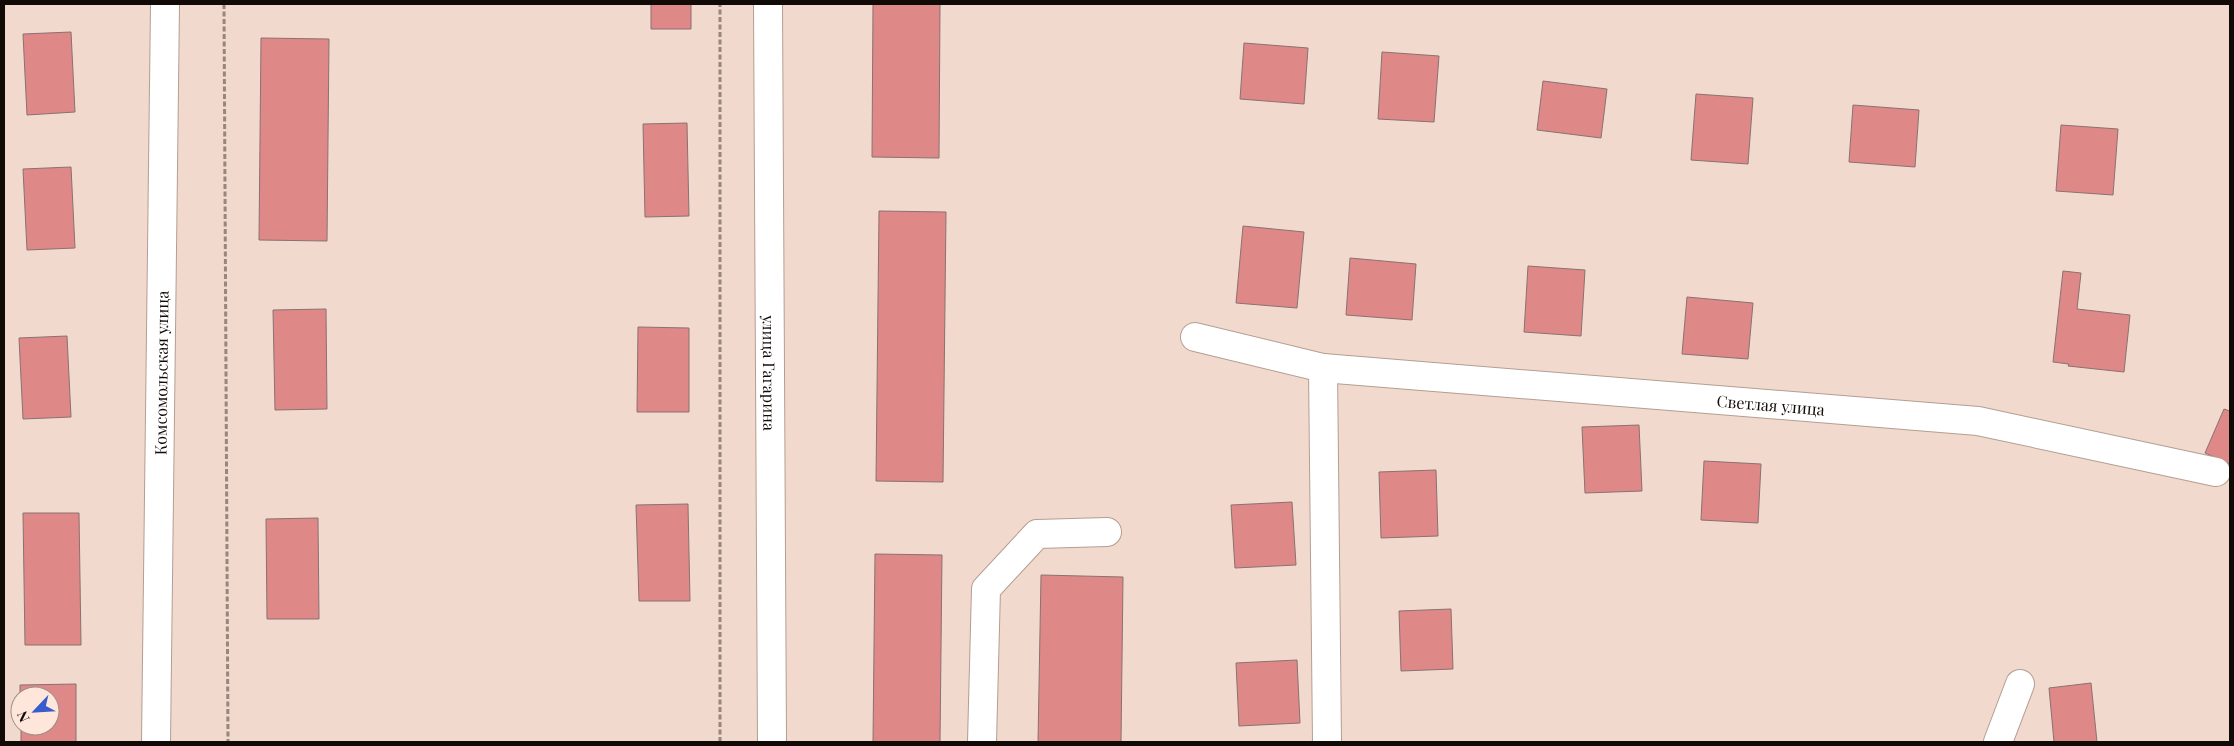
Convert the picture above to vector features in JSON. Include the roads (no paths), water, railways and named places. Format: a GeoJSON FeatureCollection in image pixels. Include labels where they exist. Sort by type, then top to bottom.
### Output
{"type":"FeatureCollection","features":[{"type":"Feature","properties":{"kind":"street","name":"Комсомольская улица"},"geometry":{"type":"LineString","coordinates":[[156,742],[165,4]]}},
{"type":"Feature","properties":{"kind":"street","name":"улица Гагарина"},"geometry":{"type":"LineString","coordinates":[[768,4],[772,742]]}},
{"type":"Feature","properties":{"kind":"street","name":"Светлая улица"},"geometry":{"type":"LineString","coordinates":[[1195,337],[1322,368],[1978,421],[2216,472]]}},
{"type":"Feature","properties":{"kind":"street"},"geometry":{"type":"LineString","coordinates":[[1322,368],[1327,742]]}},
{"type":"Feature","properties":{"kind":"street"},"geometry":{"type":"LineString","coordinates":[[982,742],[986,589],[1036,534],[1107,532]]}},
{"type":"Feature","properties":{"kind":"street"},"geometry":{"type":"LineString","coordinates":[[1998,742],[2020,684]]}}]}
